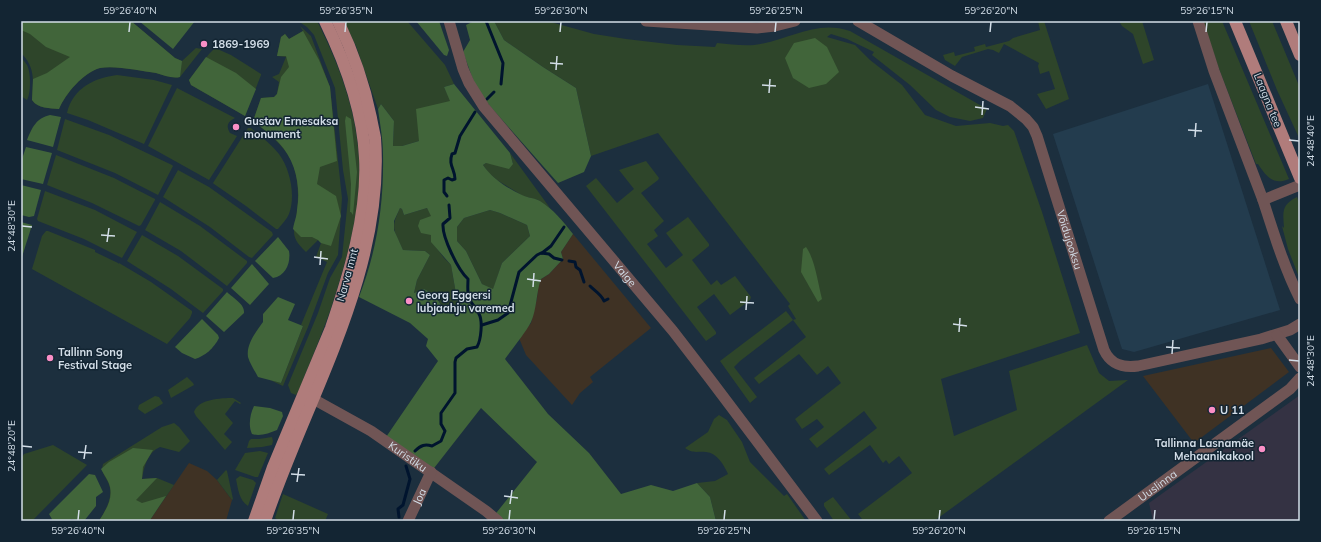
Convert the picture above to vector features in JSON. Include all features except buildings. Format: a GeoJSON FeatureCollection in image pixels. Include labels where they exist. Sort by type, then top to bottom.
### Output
{"type":"FeatureCollection","features":[{"type":"Feature","properties":{"kind":"main road","name":"Narva mnt"},"geometry":{"type":"LineString","coordinates":[[265,521],[290,455],[339,305],[358,234],[365,184],[363,133],[358,108],[342,59],[325,21]]}},
{"type":"Feature","properties":{"kind":"main road","name":"Narva mnt"},"geometry":{"type":"LineString","coordinates":[[254,521],[273,467],[337,342],[350,305],[362,258],[373,200],[376,171],[375,137],[362,78],[338,21]]}},
{"type":"Feature","properties":{"kind":"main road","name":"Laagna tee"},"geometry":{"type":"LineString","coordinates":[[1235,21],[1300,178]]}},
{"type":"Feature","properties":{"kind":"main road"},"geometry":{"type":"LineString","coordinates":[[1286,21],[1300,55]]}},
{"type":"Feature","properties":{"kind":"street","name":"Valge"},"geometry":{"type":"LineString","coordinates":[[448,21],[463,69],[469,83],[484,107],[664,320],[696,360],[817,521]]}},
{"type":"Feature","properties":{"kind":"street"},"geometry":{"type":"LineString","coordinates":[[646,21],[757,28],[775,26],[795,21]]}},
{"type":"Feature","properties":{"kind":"street","name":"Võidujooksu"},"geometry":{"type":"LineString","coordinates":[[858,21],[952,76],[1010,106],[1026,118],[1033,127],[1104,350],[1114,363],[1122,367],[1138,366],[1217,350],[1277,335],[1300,324]]}},
{"type":"Feature","properties":{"kind":"street"},"geometry":{"type":"LineString","coordinates":[[1198,21],[1214,71],[1263,200],[1282,257],[1300,299]]}},
{"type":"Feature","properties":{"kind":"street"},"geometry":{"type":"LineString","coordinates":[[1263,200],[1300,184]]}},
{"type":"Feature","properties":{"kind":"street"},"geometry":{"type":"LineString","coordinates":[[1277,335],[1300,367]]}},
{"type":"Feature","properties":{"kind":"street","name":"Uuslinna"},"geometry":{"type":"LineString","coordinates":[[1109,521],[1290,389],[1298,382],[1300,378]]}},
{"type":"Feature","properties":{"kind":"street","name":"Kuristiku"},"geometry":{"type":"LineString","coordinates":[[308,397],[371,431],[486,510],[498,521]]}},
{"type":"Feature","properties":{"kind":"street","name":"Joa"},"geometry":{"type":"LineString","coordinates":[[408,521],[432,472]]}},
{"type":"Feature","properties":{"kind":"shaded area"},"geometry":{"type":"Polygon","coordinates":[[[1208,84],[1280,310],[1134,352],[1122,349],[1053,134],[1208,84]]]}},
{"type":"Feature","properties":{"kind":"shaded area"},"geometry":{"type":"Polygon","coordinates":[[[573,234],[651,328],[590,377],[593,382],[580,393],[572,405],[526,355],[519,338],[531,323],[541,279],[549,274],[563,259],[561,252],[573,234]]]}},
{"type":"Feature","properties":{"kind":"shaded area"},"geometry":{"type":"Polygon","coordinates":[[[1271,348],[1289,372],[1194,443],[1143,376],[1271,348]]]}},
{"type":"Feature","properties":{"kind":"shaded area","name":"Tallinna Lasnamäe Mehaanikakool"},"geometry":{"type":"Polygon","coordinates":[[[1300,395],[1300,521],[1153,521],[1149,503],[1300,395]]]}},
{"type":"Feature","properties":{"kind":"shaded area"},"geometry":{"type":"Polygon","coordinates":[[[189,463],[207,471],[217,480],[232,500],[226,521],[150,520],[189,463]]]}},
{"type":"Feature","properties":{"kind":"green space"},"geometry":{"type":"Polygon","coordinates":[[[21,21],[131,21],[175,58],[182,61],[196,48],[202,49],[180,77],[171,77],[156,73],[120,68],[100,68],[87,74],[76,84],[59,109],[41,107],[32,100],[33,81],[31,69],[21,53],[21,21]]]}},
{"type":"Feature","properties":{"kind":"green space"},"geometry":{"type":"Polygon","coordinates":[[[21,21],[131,21],[175,58],[182,61],[180,77],[171,77],[156,73],[120,68],[100,68],[87,74],[76,84],[59,109],[41,107],[32,100],[33,79],[47,73],[70,57],[46,47],[30,34],[21,30],[21,21]]]}},
{"type":"Feature","properties":{"kind":"green space"},"geometry":{"type":"Polygon","coordinates":[[[139,21],[195,21],[173,49],[139,21]]]}},
{"type":"Feature","properties":{"kind":"green space"},"geometry":{"type":"Polygon","coordinates":[[[298,21],[317,21],[343,81],[354,122],[358,144],[359,187],[352,234],[335,296],[301,386],[296,395],[291,393],[288,385],[318,313],[330,278],[342,257],[348,199],[343,170],[335,88],[314,35],[307,27],[298,21]]]}},
{"type":"Feature","properties":{"kind":"green space"},"geometry":{"type":"Polygon","coordinates":[[[344,21],[407,21],[445,65],[454,84],[444,87],[451,101],[419,141],[402,146],[393,146],[394,121],[381,104],[378,109],[356,46],[344,21]]]}},
{"type":"Feature","properties":{"kind":"green space"},"geometry":{"type":"Polygon","coordinates":[[[416,21],[439,21],[449,50],[447,56],[444,55],[416,21]]]}},
{"type":"Feature","properties":{"kind":"green space"},"geometry":{"type":"Polygon","coordinates":[[[474,21],[494,21],[504,40],[576,88],[591,156],[584,172],[558,183],[489,105],[475,85],[463,52],[470,40],[466,25],[474,21]]]}},
{"type":"Feature","properties":{"kind":"green space"},"geometry":{"type":"Polygon","coordinates":[[[494,21],[547,21],[594,34],[626,39],[677,45],[715,47],[717,43],[754,45],[766,43],[813,29],[837,28],[850,31],[987,109],[983,118],[970,121],[950,117],[936,110],[910,85],[872,55],[874,52],[847,39],[831,34],[827,37],[855,45],[870,60],[902,85],[925,115],[956,126],[990,123],[1003,126],[1008,125],[1014,131],[1042,212],[1080,333],[941,379],[954,436],[1017,410],[1009,371],[1087,345],[1099,373],[1109,381],[1128,380],[934,521],[859,521],[862,519],[858,514],[912,473],[899,456],[889,464],[886,460],[883,463],[870,445],[829,475],[824,469],[877,428],[864,411],[817,448],[809,439],[824,427],[817,419],[802,429],[795,419],[841,383],[828,366],[817,375],[799,354],[759,384],[754,378],[806,337],[793,320],[796,319],[788,306],[790,304],[658,133],[591,156],[576,88],[504,40],[494,21]]]}},
{"type":"Feature","properties":{"kind":"green space"},"geometry":{"type":"Polygon","coordinates":[[[1038,21],[1044,21],[1069,99],[1046,109],[1037,94],[1055,89],[1049,71],[1040,74],[1038,66],[1039,63],[1004,44],[999,53],[988,49],[962,57],[955,66],[945,60],[943,55],[954,52],[955,56],[975,51],[974,47],[985,44],[986,47],[1040,30],[1038,21]]]}},
{"type":"Feature","properties":{"kind":"green space"},"geometry":{"type":"Polygon","coordinates":[[[1119,21],[1142,21],[1154,60],[1143,64],[1133,34],[1122,26],[1119,21]]]}},
{"type":"Feature","properties":{"kind":"green space"},"geometry":{"type":"Polygon","coordinates":[[[1203,21],[1222,21],[1289,179],[1279,181],[1270,179],[1258,164],[1256,164],[1219,69],[1203,21]]]}},
{"type":"Feature","properties":{"kind":"green space"},"geometry":{"type":"Polygon","coordinates":[[[1249,21],[1272,21],[1300,88],[1300,140],[1277,90],[1249,21]]]}},
{"type":"Feature","properties":{"kind":"green space"},"geometry":{"type":"Polygon","coordinates":[[[300,26],[311,36],[330,87],[342,198],[338,255],[328,273],[308,327],[283,386],[270,380],[281,383],[303,326],[301,325],[327,262],[316,257],[321,243],[318,240],[306,252],[297,241],[294,228],[298,204],[298,193],[293,164],[290,157],[281,146],[253,121],[261,98],[274,97],[277,94],[279,82],[272,77],[279,74],[286,57],[277,56],[281,37],[285,34],[289,39],[303,31],[300,26]]]}},
{"type":"Feature","properties":{"kind":"green space"},"geometry":{"type":"Polygon","coordinates":[[[303,31],[319,60],[330,87],[337,161],[320,167],[317,184],[336,196],[341,216],[331,246],[321,243],[312,237],[301,237],[293,229],[297,212],[298,183],[293,166],[290,158],[279,143],[253,121],[261,98],[274,97],[277,94],[281,77],[289,67],[286,56],[277,56],[281,37],[285,34],[289,39],[303,31]]]}},
{"type":"Feature","properties":{"kind":"green space"},"geometry":{"type":"Polygon","coordinates":[[[815,38],[827,47],[839,72],[826,84],[809,88],[793,78],[785,58],[794,43],[815,38]]]}},
{"type":"Feature","properties":{"kind":"green space"},"geometry":{"type":"Polygon","coordinates":[[[215,48],[231,55],[261,74],[245,116],[191,85],[189,80],[215,48]]]}},
{"type":"Feature","properties":{"kind":"green space"},"geometry":{"type":"Polygon","coordinates":[[[21,57],[27,65],[30,77],[30,88],[27,100],[21,96],[21,57]]]}},
{"type":"Feature","properties":{"kind":"green space"},"geometry":{"type":"Polygon","coordinates":[[[206,57],[236,73],[256,89],[245,116],[191,85],[189,80],[206,57]]]}},
{"type":"Feature","properties":{"kind":"green space"},"geometry":{"type":"Polygon","coordinates":[[[117,75],[154,80],[172,85],[144,144],[88,120],[67,113],[70,104],[79,91],[100,79],[117,75]]]}},
{"type":"Feature","properties":{"kind":"green space"},"geometry":{"type":"Polygon","coordinates":[[[454,84],[510,153],[513,164],[509,169],[486,163],[483,165],[487,170],[501,183],[511,189],[545,204],[558,216],[573,234],[561,252],[563,259],[549,274],[541,279],[531,322],[505,359],[548,414],[589,453],[621,494],[651,485],[673,491],[697,483],[710,497],[716,521],[498,521],[493,517],[537,462],[481,408],[431,472],[384,440],[438,361],[426,346],[428,339],[410,323],[359,297],[375,245],[381,209],[383,149],[378,109],[381,104],[394,121],[393,146],[402,146],[419,141],[416,109],[450,101],[444,87],[454,84]],[[400,208],[394,221],[394,230],[403,250],[425,251],[430,255],[417,280],[414,293],[424,289],[436,295],[443,308],[451,314],[454,314],[460,306],[458,305],[451,265],[431,242],[431,235],[421,233],[418,226],[420,220],[431,216],[427,208],[404,215],[402,209],[400,208]],[[490,210],[464,218],[457,227],[457,241],[466,251],[482,284],[493,289],[502,263],[530,236],[527,225],[490,210]]]}},
{"type":"Feature","properties":{"kind":"green space"},"geometry":{"type":"Polygon","coordinates":[[[177,88],[235,118],[230,121],[228,128],[230,133],[237,136],[209,180],[148,146],[177,88]]]}},
{"type":"Feature","properties":{"kind":"green space"},"geometry":{"type":"Polygon","coordinates":[[[50,115],[61,117],[53,147],[27,140],[38,121],[45,116],[50,115]]]}},
{"type":"Feature","properties":{"kind":"green space"},"geometry":{"type":"Polygon","coordinates":[[[346,116],[351,119],[357,172],[353,215],[350,212],[351,184],[345,121],[346,116]]]}},
{"type":"Feature","properties":{"kind":"green space"},"geometry":{"type":"Polygon","coordinates":[[[65,119],[109,135],[172,165],[173,166],[158,195],[115,173],[57,150],[65,119]]]}},
{"type":"Feature","properties":{"kind":"green space"},"geometry":{"type":"Polygon","coordinates":[[[248,128],[251,128],[276,150],[283,160],[289,175],[292,191],[291,207],[288,216],[278,229],[213,183],[248,128]]]}},
{"type":"Feature","properties":{"kind":"green space"},"geometry":{"type":"Polygon","coordinates":[[[26,147],[52,153],[43,184],[21,179],[21,162],[26,147]]]}},
{"type":"Feature","properties":{"kind":"green space"},"geometry":{"type":"Polygon","coordinates":[[[510,153],[550,208],[538,200],[523,196],[497,180],[483,165],[486,163],[513,164],[510,153]]]}},
{"type":"Feature","properties":{"kind":"green space"},"geometry":{"type":"Polygon","coordinates":[[[56,155],[114,178],[155,199],[141,225],[139,226],[92,203],[47,185],[56,155]]]}},
{"type":"Feature","properties":{"kind":"green space"},"geometry":{"type":"Polygon","coordinates":[[[646,161],[659,178],[641,193],[664,221],[654,230],[658,236],[647,244],[666,268],[683,255],[666,233],[688,217],[709,244],[709,246],[692,260],[711,285],[717,280],[721,285],[735,276],[751,297],[750,300],[730,315],[714,294],[697,307],[716,332],[716,334],[706,341],[586,186],[596,178],[617,203],[634,189],[619,170],[646,161]]]}},
{"type":"Feature","properties":{"kind":"green space"},"geometry":{"type":"Polygon","coordinates":[[[178,170],[209,187],[272,232],[273,235],[252,258],[249,257],[210,227],[163,197],[178,170]]]}},
{"type":"Feature","properties":{"kind":"green space"},"geometry":{"type":"Polygon","coordinates":[[[21,185],[41,190],[34,216],[29,217],[21,215],[21,185]]]}},
{"type":"Feature","properties":{"kind":"green space"},"geometry":{"type":"Polygon","coordinates":[[[45,191],[95,210],[137,232],[122,258],[84,239],[38,221],[37,219],[45,191]]]}},
{"type":"Feature","properties":{"kind":"green space"},"geometry":{"type":"Polygon","coordinates":[[[1297,197],[1300,204],[1300,280],[1288,249],[1282,226],[1284,228],[1283,213],[1286,206],[1297,197]]]}},
{"type":"Feature","properties":{"kind":"green space"},"geometry":{"type":"Polygon","coordinates":[[[160,202],[200,226],[247,261],[247,263],[227,286],[181,251],[145,230],[160,202]]]}},
{"type":"Feature","properties":{"kind":"green space"},"geometry":{"type":"Polygon","coordinates":[[[400,208],[402,209],[404,215],[427,208],[432,216],[432,242],[451,265],[458,305],[460,305],[454,313],[447,311],[444,308],[436,295],[424,289],[414,293],[417,280],[430,255],[425,251],[403,250],[394,229],[395,221],[400,208]]]}},
{"type":"Feature","properties":{"kind":"green space"},"geometry":{"type":"Polygon","coordinates":[[[490,210],[527,225],[530,236],[502,263],[493,290],[482,284],[466,251],[457,241],[457,227],[464,218],[490,210]]]}},
{"type":"Feature","properties":{"kind":"green space"},"geometry":{"type":"Polygon","coordinates":[[[21,222],[32,225],[21,260],[21,222]]]}},
{"type":"Feature","properties":{"kind":"green space"},"geometry":{"type":"Polygon","coordinates":[[[46,231],[95,250],[95,252],[118,264],[119,263],[151,282],[192,311],[190,318],[167,344],[32,269],[42,236],[46,231]]]}},
{"type":"Feature","properties":{"kind":"green space"},"geometry":{"type":"Polygon","coordinates":[[[142,235],[178,256],[223,289],[223,291],[203,313],[171,289],[127,261],[142,235]]]}},
{"type":"Feature","properties":{"kind":"green space"},"geometry":{"type":"Polygon","coordinates":[[[278,237],[289,251],[289,260],[287,268],[278,277],[273,278],[255,261],[278,237]]]}},
{"type":"Feature","properties":{"kind":"green space"},"geometry":{"type":"Polygon","coordinates":[[[806,247],[812,258],[822,299],[818,302],[801,272],[803,249],[806,247]]]}},
{"type":"Feature","properties":{"kind":"green space"},"geometry":{"type":"Polygon","coordinates":[[[252,264],[269,284],[250,305],[231,288],[252,264]]]}},
{"type":"Feature","properties":{"kind":"green space"},"geometry":{"type":"Polygon","coordinates":[[[227,292],[241,304],[244,313],[224,332],[206,316],[227,292]]]}},
{"type":"Feature","properties":{"kind":"green space"},"geometry":{"type":"Polygon","coordinates":[[[278,297],[295,304],[288,320],[303,326],[281,383],[258,377],[248,357],[250,343],[263,322],[263,314],[278,297]]]}},
{"type":"Feature","properties":{"kind":"green space"},"geometry":{"type":"Polygon","coordinates":[[[786,311],[793,320],[734,367],[757,397],[750,403],[720,361],[786,311]]]}},
{"type":"Feature","properties":{"kind":"green space"},"geometry":{"type":"Polygon","coordinates":[[[202,319],[218,335],[219,338],[209,351],[195,359],[182,353],[175,347],[202,319]]]}},
{"type":"Feature","properties":{"kind":"green space"},"geometry":{"type":"Polygon","coordinates":[[[187,377],[194,385],[171,398],[168,390],[187,377]]]}},
{"type":"Feature","properties":{"kind":"green space"},"geometry":{"type":"Polygon","coordinates":[[[155,396],[159,397],[163,403],[162,404],[145,414],[138,409],[139,405],[155,396]]]}},
{"type":"Feature","properties":{"kind":"green space"},"geometry":{"type":"Polygon","coordinates":[[[233,398],[241,403],[240,404],[235,401],[225,414],[233,423],[224,434],[232,442],[225,450],[194,412],[200,404],[210,400],[233,398]]]}},
{"type":"Feature","properties":{"kind":"green space"},"geometry":{"type":"Polygon","coordinates":[[[254,406],[270,408],[282,412],[283,416],[277,430],[261,435],[252,434],[250,420],[254,406]]]}},
{"type":"Feature","properties":{"kind":"green space"},"geometry":{"type":"Polygon","coordinates":[[[719,415],[727,420],[742,442],[750,462],[784,496],[787,494],[806,521],[716,521],[710,497],[697,483],[715,481],[728,474],[722,463],[714,455],[706,452],[693,452],[685,448],[708,432],[714,419],[719,415]]]}},
{"type":"Feature","properties":{"kind":"green space"},"geometry":{"type":"Polygon","coordinates":[[[174,423],[190,441],[179,452],[160,447],[152,452],[147,460],[142,479],[157,478],[174,485],[150,520],[152,521],[99,521],[108,505],[110,497],[110,488],[103,473],[103,464],[162,427],[174,423]]]}},
{"type":"Feature","properties":{"kind":"green space"},"geometry":{"type":"Polygon","coordinates":[[[272,437],[272,445],[247,448],[251,439],[272,437]]]}},
{"type":"Feature","properties":{"kind":"green space"},"geometry":{"type":"Polygon","coordinates":[[[53,445],[87,465],[32,521],[21,521],[21,459],[24,454],[53,445]]]}},
{"type":"Feature","properties":{"kind":"green space"},"geometry":{"type":"Polygon","coordinates":[[[133,448],[153,450],[143,467],[142,479],[157,478],[136,500],[142,503],[166,496],[150,520],[152,521],[99,521],[108,505],[111,492],[109,482],[101,469],[109,462],[133,448]]]}},
{"type":"Feature","properties":{"kind":"green space"},"geometry":{"type":"Polygon","coordinates":[[[260,451],[268,453],[258,477],[235,470],[245,453],[260,451]]]}},
{"type":"Feature","properties":{"kind":"green space"},"geometry":{"type":"Polygon","coordinates":[[[226,470],[233,499],[232,500],[217,480],[226,470]]]}},
{"type":"Feature","properties":{"kind":"green space"},"geometry":{"type":"Polygon","coordinates":[[[89,474],[95,475],[103,492],[96,497],[96,506],[84,521],[71,519],[69,521],[53,521],[49,514],[89,474]]]}},
{"type":"Feature","properties":{"kind":"green space"},"geometry":{"type":"Polygon","coordinates":[[[240,476],[253,480],[256,483],[248,506],[243,501],[238,490],[236,479],[240,476]]]}},
{"type":"Feature","properties":{"kind":"green space"},"geometry":{"type":"Polygon","coordinates":[[[283,494],[328,514],[325,521],[280,521],[275,518],[283,494]]]}},
{"type":"Feature","properties":{"kind":"green space"},"geometry":{"type":"Polygon","coordinates":[[[833,497],[852,521],[834,521],[824,506],[824,503],[833,497]]]}},
{"type":"Feature","properties":{"kind":"waterway"},"geometry":{"type":"LineString","coordinates":[[486,21],[503,63],[501,84]]}},
{"type":"Feature","properties":{"kind":"waterway"},"geometry":{"type":"LineString","coordinates":[[487,99],[494,92]]}},
{"type":"Feature","properties":{"kind":"waterway"},"geometry":{"type":"LineString","coordinates":[[447,196],[444,192],[444,180],[448,178],[452,180],[455,179],[451,164],[452,154],[455,153],[460,136],[475,112]]}},
{"type":"Feature","properties":{"kind":"waterway"},"geometry":{"type":"LineString","coordinates":[[415,451],[419,447],[427,445],[432,446],[441,441],[445,431],[441,424],[441,413],[455,393],[456,358],[467,349],[477,347],[480,335],[480,317],[469,298],[468,279],[455,261],[443,230],[443,224],[450,218],[449,205]]}},
{"type":"Feature","properties":{"kind":"waterway"},"geometry":{"type":"LineString","coordinates":[[542,253],[551,246],[564,227]]}},
{"type":"Feature","properties":{"kind":"waterway"},"geometry":{"type":"LineString","coordinates":[[482,325],[498,320],[508,313],[519,272],[537,255],[541,253],[549,254],[554,258],[562,260]]}},
{"type":"Feature","properties":{"kind":"waterway"},"geometry":{"type":"LineString","coordinates":[[569,261],[575,262],[576,267],[580,270],[584,282]]}},
{"type":"Feature","properties":{"kind":"waterway"},"geometry":{"type":"LineString","coordinates":[[590,286],[604,301],[608,299]]}},
{"type":"Feature","properties":{"kind":"waterway"},"geometry":{"type":"LineString","coordinates":[[399,517],[398,509],[403,505],[410,479],[406,466]]}},
{"type":"Feature","properties":{"kind":"place","name":"1869-1969"},"geometry":{"type":"Point","coordinates":[204,44]}},
{"type":"Feature","properties":{"kind":"place","name":"Gustav Ernesaksa monument"},"geometry":{"type":"Point","coordinates":[236,127]}},
{"type":"Feature","properties":{"kind":"place","name":"Georg Eggersi lubjaahju varemed"},"geometry":{"type":"Point","coordinates":[409,301]}},
{"type":"Feature","properties":{"kind":"place","name":"Tallinn Song Festival Stage"},"geometry":{"type":"Point","coordinates":[50,358]}},
{"type":"Feature","properties":{"kind":"place","name":"U 11"},"geometry":{"type":"Point","coordinates":[1212,410]}},
{"type":"Feature","properties":{"kind":"place","name":"Tallinna Lasnamäe Mehaanikakool"},"geometry":{"type":"Point","coordinates":[1262,449]}}]}
